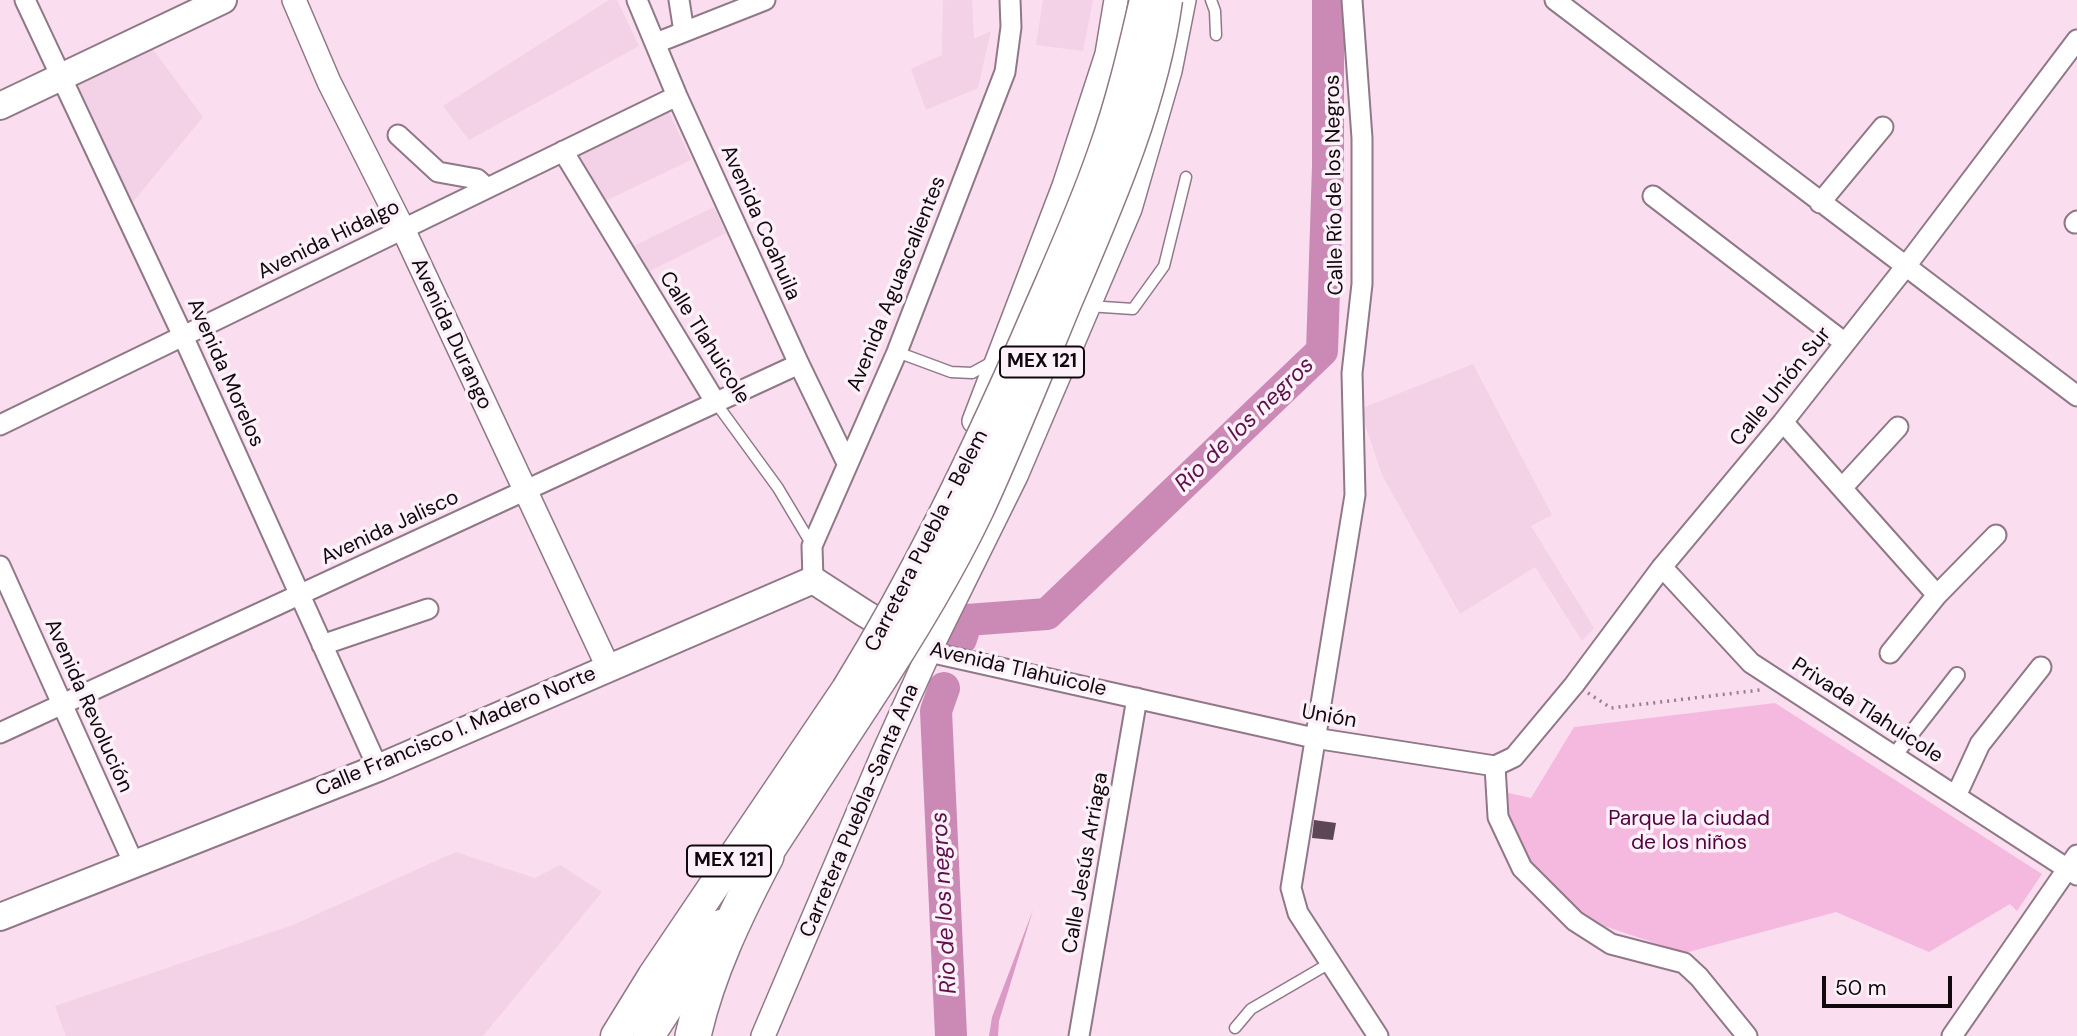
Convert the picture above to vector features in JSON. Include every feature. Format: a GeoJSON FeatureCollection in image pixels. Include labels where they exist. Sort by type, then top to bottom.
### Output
{"type":"FeatureCollection","features":[{"type":"Feature","properties":{"kind":"highway"},"geometry":{"type":"LineString","coordinates":[[693,1036],[725,940],[766,856]]}},
{"type":"Feature","properties":{"kind":"main road","name":"Carretera Puebla - Belem"},"geometry":{"type":"LineString","coordinates":[[649,1036],[766,856],[857,696],[889,620],[960,481],[1022,347],[1103,154],[1129,71],[1145,0]]}},
{"type":"Feature","properties":{"kind":"main road","name":"Carretera Puebla - Belem"},"geometry":{"type":"LineString","coordinates":[[616,1036],[712,887],[857,696],[901,649],[937,589],[978,511],[1085,258],[1142,110],[1165,20],[1167,0]]}},
{"type":"Feature","properties":{"kind":"main road"},"geometry":{"type":"LineString","coordinates":[[0,106],[207,3]]}},
{"type":"Feature","properties":{"kind":"main road","name":"Avenida Tlahuicole"},"geometry":{"type":"LineString","coordinates":[[813,580],[929,652]]}},
{"type":"Feature","properties":{"kind":"main road","name":"Calle Francisco I. Madero Norte"},"geometry":{"type":"LineString","coordinates":[[0,917],[378,768],[813,580]]}},
{"type":"Feature","properties":{"kind":"street","name":"Avenida Morelos"},"geometry":{"type":"LineString","coordinates":[[25,0],[183,335],[378,768]]}},
{"type":"Feature","properties":{"kind":"street","name":"Avenida Durango"},"geometry":{"type":"LineString","coordinates":[[294,0],[329,82],[403,229],[608,667]]}},
{"type":"Feature","properties":{"kind":"street","name":"Avenida Coahuila"},"geometry":{"type":"LineString","coordinates":[[637,0],[677,96],[847,463]]}},
{"type":"Feature","properties":{"kind":"street"},"geometry":{"type":"LineString","coordinates":[[679,0],[684,32]]}},
{"type":"Feature","properties":{"kind":"street"},"geometry":{"type":"LineString","coordinates":[[656,43],[765,0]]}},
{"type":"Feature","properties":{"kind":"street","name":"Avenida Aguascalientes"},"geometry":{"type":"LineString","coordinates":[[813,580],[812,546],[897,352],[1005,72],[1011,26],[1010,0]]}},
{"type":"Feature","properties":{"kind":"street"},"geometry":{"type":"LineString","coordinates":[[960,481],[969,434],[1064,186],[1107,54],[1116,0]]}},
{"type":"Feature","properties":{"kind":"street","name":"Carretera Puebla-Santa Ana"},"geometry":{"type":"LineString","coordinates":[[763,1036],[929,652],[1016,476],[1130,209],[1170,71],[1184,0]]}},
{"type":"Feature","properties":{"kind":"street","name":"Calle Río de los Negros"},"geometry":{"type":"LineString","coordinates":[[1352,0],[1362,164],[1362,284],[1352,373],[1355,495],[1291,888],[1298,913],[1378,1036]]}},
{"type":"Feature","properties":{"kind":"street"},"geometry":{"type":"LineString","coordinates":[[1555,0],[2077,396]]}},
{"type":"Feature","properties":{"kind":"street","name":"Calle Unión Sur"},"geometry":{"type":"LineString","coordinates":[[1495,766],[1514,757],[1574,684],[1662,567],[1783,422],[1906,266],[2077,40]]}},
{"type":"Feature","properties":{"kind":"street","name":"Avenida Hidalgo"},"geometry":{"type":"LineString","coordinates":[[0,425],[677,96]]}},
{"type":"Feature","properties":{"kind":"street"},"geometry":{"type":"LineString","coordinates":[[1820,203],[1883,127]]}},
{"type":"Feature","properties":{"kind":"street"},"geometry":{"type":"LineString","coordinates":[[398,135],[438,172],[477,179],[487,188]]}},
{"type":"Feature","properties":{"kind":"street","name":"Calle Tlahuicole"},"geometry":{"type":"LineString","coordinates":[[563,151],[716,402]]}},
{"type":"Feature","properties":{"kind":"street"},"geometry":{"type":"LineString","coordinates":[[1653,196],[1845,343]]}},
{"type":"Feature","properties":{"kind":"street","name":"Avenida Jalisco"},"geometry":{"type":"LineString","coordinates":[[0,733],[799,364]]}},
{"type":"Feature","properties":{"kind":"street"},"geometry":{"type":"LineString","coordinates":[[1783,422],[1937,595]]}},
{"type":"Feature","properties":{"kind":"street"},"geometry":{"type":"LineString","coordinates":[[1842,488],[1898,427]]}},
{"type":"Feature","properties":{"kind":"street"},"geometry":{"type":"LineString","coordinates":[[1890,653],[1937,595],[1996,535]]}},
{"type":"Feature","properties":{"kind":"street","name":"Avenida Revolución"},"geometry":{"type":"LineString","coordinates":[[0,566],[134,864]]}},
{"type":"Feature","properties":{"kind":"street","name":"Privada Tlahuicole"},"geometry":{"type":"LineString","coordinates":[[1662,567],[1751,663],[1956,796],[2074,866]]}},
{"type":"Feature","properties":{"kind":"street"},"geometry":{"type":"LineString","coordinates":[[323,645],[428,609]]}},
{"type":"Feature","properties":{"kind":"street","name":"Avenida Tlahuicole"},"geometry":{"type":"LineString","coordinates":[[929,652],[1137,698]]}},
{"type":"Feature","properties":{"kind":"street"},"geometry":{"type":"LineString","coordinates":[[1956,796],[1980,744],[2041,667]]}},
{"type":"Feature","properties":{"kind":"street"},"geometry":{"type":"LineString","coordinates":[[1895,757],[1958,675]]}},
{"type":"Feature","properties":{"kind":"street","name":"Unión"},"geometry":{"type":"LineString","coordinates":[[1137,698],[1314,738],[1495,766]]}},
{"type":"Feature","properties":{"kind":"street","name":"Calle Jesús Arriaga"},"geometry":{"type":"LineString","coordinates":[[1079,1036],[1137,698]]}},
{"type":"Feature","properties":{"kind":"street"},"geometry":{"type":"LineString","coordinates":[[1495,766],[1498,817],[1522,868],[1575,921],[1611,944],[1684,962],[1747,1036]]}},
{"type":"Feature","properties":{"kind":"street"},"geometry":{"type":"LineString","coordinates":[[1952,1036],[2074,866]]}},
{"type":"Feature","properties":{"kind":"lane"},"geometry":{"type":"LineString","coordinates":[[1211,0],[1215,11],[1216,35]]}},
{"type":"Feature","properties":{"kind":"lane"},"geometry":{"type":"LineString","coordinates":[[1088,306],[1133,309],[1164,266],[1186,177]]}},
{"type":"Feature","properties":{"kind":"lane"},"geometry":{"type":"LineString","coordinates":[[897,352],[951,372],[972,373],[999,359]]}},
{"type":"Feature","properties":{"kind":"lane","name":"Calle Tlahuicole"},"geometry":{"type":"LineString","coordinates":[[716,402],[778,488],[812,546]]}},
{"type":"Feature","properties":{"kind":"lane"},"geometry":{"type":"LineString","coordinates":[[1235,1028],[1251,1009],[1330,963]]}},
{"type":"Feature","properties":{"kind":"path"},"geometry":{"type":"LineString","coordinates":[[1574,684],[1611,708],[1789,687]]}},
{"type":"Feature","properties":{"kind":"shaded area"},"geometry":{"type":"Polygon","coordinates":[[[609,0],[617,0],[639,46],[469,140],[443,106],[609,0]]]}},
{"type":"Feature","properties":{"kind":"shaded area"},"geometry":{"type":"Polygon","coordinates":[[[972,0],[974,39],[991,31],[978,88],[926,110],[911,69],[942,55],[943,1],[972,0]]]}},
{"type":"Feature","properties":{"kind":"shaded area"},"geometry":{"type":"Polygon","coordinates":[[[1043,0],[1093,0],[1083,51],[1036,45],[1043,0]]]}},
{"type":"Feature","properties":{"kind":"shaded area"},"geometry":{"type":"Polygon","coordinates":[[[149,44],[203,117],[128,208],[72,85],[149,44]]]}},
{"type":"Feature","properties":{"kind":"shaded area"},"geometry":{"type":"Polygon","coordinates":[[[665,103],[691,160],[599,204],[568,153],[665,103]]]}},
{"type":"Feature","properties":{"kind":"shaded area"},"geometry":{"type":"Polygon","coordinates":[[[714,207],[726,233],[640,276],[625,250],[714,207]]]}},
{"type":"Feature","properties":{"kind":"shaded area"},"geometry":{"type":"Polygon","coordinates":[[[1473,364],[1552,515],[1531,526],[1594,628],[1582,641],[1535,567],[1460,614],[1382,475],[1360,409],[1473,364]]]}},
{"type":"Feature","properties":{"kind":"shaded area"},"geometry":{"type":"Polygon","coordinates":[[[456,852],[535,878],[560,865],[602,892],[483,1036],[66,1036],[55,1006],[293,925],[456,852]]]}},
{"type":"Feature","properties":{"kind":"shaded area"},"geometry":{"type":"Polygon","coordinates":[[[1033,910],[999,1021],[998,1036],[989,1036],[992,1017],[1033,910]]]}},
{"type":"Feature","properties":{"kind":"green space","name":"Parque la ciudad de los niños"},"geometry":{"type":"Polygon","coordinates":[[[1775,703],[2042,874],[2017,911],[2010,904],[1929,952],[1836,912],[1685,953],[1577,917],[1523,861],[1503,818],[1504,792],[1531,798],[1574,727],[1775,703]]]}},
{"type":"Feature","properties":{"kind":"building"},"geometry":{"type":"Polygon","coordinates":[[[1314,820],[1336,823],[1333,840],[1312,838],[1314,820]]]}},
{"type":"Feature","properties":{"kind":"waterway","name":"Rio de los negros"},"geometry":{"type":"LineString","coordinates":[[961,639],[967,620],[1047,614],[1322,351],[1328,166],[1328,0]]}},
{"type":"Feature","properties":{"kind":"waterway","name":"Rio de los negros"},"geometry":{"type":"LineString","coordinates":[[944,688],[936,711],[951,1036]]}}]}
